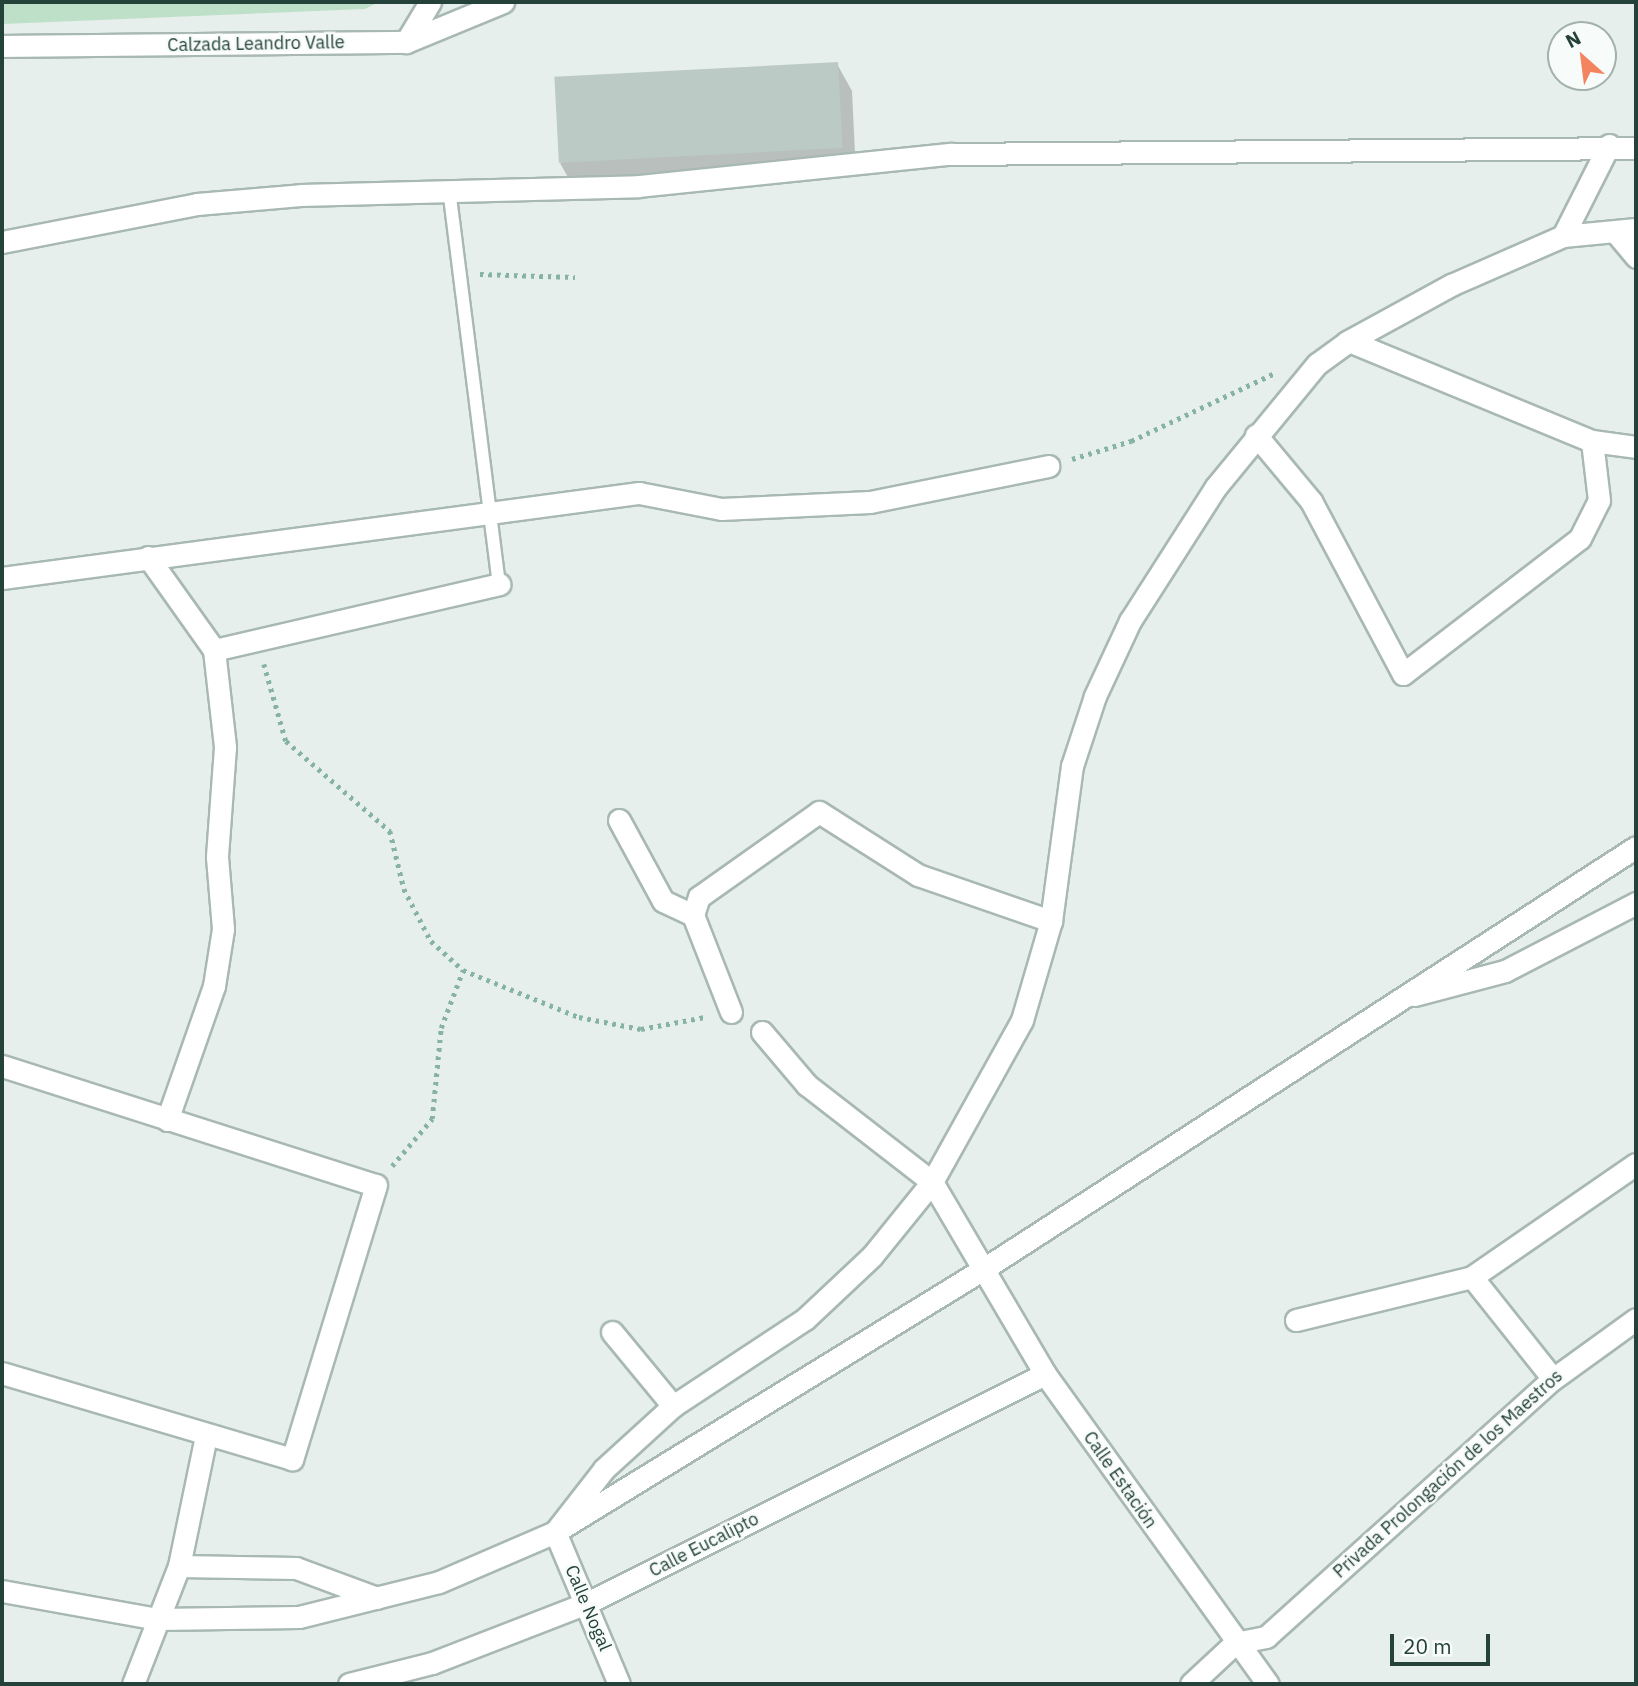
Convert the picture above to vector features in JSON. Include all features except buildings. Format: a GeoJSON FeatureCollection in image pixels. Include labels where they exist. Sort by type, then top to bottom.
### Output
{"type":"FeatureCollection","features":[{"type":"Feature","properties":{"kind":"street"},"geometry":{"type":"LineString","coordinates":[[406,42],[430,2]]}},
{"type":"Feature","properties":{"kind":"street","name":"Calzada Leandro Valle"},"geometry":{"type":"LineString","coordinates":[[2,46],[406,42],[503,2]]}},
{"type":"Feature","properties":{"kind":"street"},"geometry":{"type":"LineString","coordinates":[[2,242],[197,204],[449,189],[638,186],[950,154],[1609,145],[1636,148]]}},
{"type":"Feature","properties":{"kind":"street"},"geometry":{"type":"LineString","coordinates":[[1563,236],[1609,145]]}},
{"type":"Feature","properties":{"kind":"street"},"geometry":{"type":"LineString","coordinates":[[555,1532],[604,1469],[673,1406],[805,1319],[872,1256],[932,1182],[1022,1020],[1051,921],[1072,766],[1095,696],[1130,621],[1256,435],[1317,364],[1349,341],[1451,285],[1563,236],[1627,232],[1636,257]]}},
{"type":"Feature","properties":{"kind":"street"},"geometry":{"type":"LineString","coordinates":[[1349,341],[1592,442],[1636,447]]}},
{"type":"Feature","properties":{"kind":"street"},"geometry":{"type":"LineString","coordinates":[[1256,435],[1311,501],[1403,674],[1580,538],[1598,500],[1592,442]]}},
{"type":"Feature","properties":{"kind":"street"},"geometry":{"type":"LineString","coordinates":[[2,578],[639,494],[721,509],[870,502],[1048,466]]}},
{"type":"Feature","properties":{"kind":"street"},"geometry":{"type":"LineString","coordinates":[[148,557],[214,650],[225,747],[217,857],[223,929],[214,986],[167,1120]]}},
{"type":"Feature","properties":{"kind":"street"},"geometry":{"type":"LineString","coordinates":[[214,650],[499,584]]}},
{"type":"Feature","properties":{"kind":"street"},"geometry":{"type":"LineString","coordinates":[[731,1012],[693,915],[698,897],[819,812],[918,875],[1051,921]]}},
{"type":"Feature","properties":{"kind":"street"},"geometry":{"type":"LineString","coordinates":[[619,820],[663,901],[693,915]]}},
{"type":"Feature","properties":{"kind":"street"},"geometry":{"type":"LineString","coordinates":[[2,1591],[157,1619],[299,1617],[439,1582],[555,1532],[985,1268],[1636,847]]}},
{"type":"Feature","properties":{"kind":"street"},"geometry":{"type":"LineString","coordinates":[[1403,996],[1505,971],[1636,903]]}},
{"type":"Feature","properties":{"kind":"street"},"geometry":{"type":"LineString","coordinates":[[762,1032],[807,1085],[932,1182]]}},
{"type":"Feature","properties":{"kind":"street"},"geometry":{"type":"LineString","coordinates":[[2,1066],[376,1185],[292,1459],[206,1436],[2,1373]]}},
{"type":"Feature","properties":{"kind":"street"},"geometry":{"type":"LineString","coordinates":[[1296,1320],[1472,1277],[1636,1164]]}},
{"type":"Feature","properties":{"kind":"street","name":"Calle Estación"},"geometry":{"type":"LineString","coordinates":[[932,1182],[1045,1374],[1235,1643],[1256,1680]]}},
{"type":"Feature","properties":{"kind":"street"},"geometry":{"type":"LineString","coordinates":[[1472,1277],[1553,1379]]}},
{"type":"Feature","properties":{"kind":"street","name":"Privada Prolongación de los Maestros"},"geometry":{"type":"LineString","coordinates":[[1266,1637],[1553,1379],[1636,1319]]}},
{"type":"Feature","properties":{"kind":"street"},"geometry":{"type":"LineString","coordinates":[[612,1332],[673,1406]]}},
{"type":"Feature","properties":{"kind":"street","name":"Calle Eucalipto"},"geometry":{"type":"LineString","coordinates":[[349,1684],[432,1662],[587,1604],[1045,1374]]}},
{"type":"Feature","properties":{"kind":"street"},"geometry":{"type":"LineString","coordinates":[[133,1684],[179,1566],[206,1436]]}},
{"type":"Feature","properties":{"kind":"street","name":"Calle Nogal"},"geometry":{"type":"LineString","coordinates":[[555,1532],[619,1684]]}},
{"type":"Feature","properties":{"kind":"street"},"geometry":{"type":"LineString","coordinates":[[179,1566],[296,1568],[377,1598]]}},
{"type":"Feature","properties":{"kind":"street"},"geometry":{"type":"LineString","coordinates":[[1191,1684],[1235,1643],[1266,1637],[1256,1680]]}},
{"type":"Feature","properties":{"kind":"lane"},"geometry":{"type":"LineString","coordinates":[[449,189],[462,273],[486,513],[499,584]]}},
{"type":"Feature","properties":{"kind":"path"},"geometry":{"type":"LineString","coordinates":[[462,273],[575,277]]}},
{"type":"Feature","properties":{"kind":"path"},"geometry":{"type":"LineString","coordinates":[[1048,466],[1131,441],[1263,376],[1317,364]]}},
{"type":"Feature","properties":{"kind":"path"},"geometry":{"type":"LineString","coordinates":[[257,641],[286,741],[390,831],[404,889],[431,942],[463,970],[579,1017],[641,1029],[731,1012]]}},
{"type":"Feature","properties":{"kind":"path"},"geometry":{"type":"LineString","coordinates":[[376,1185],[432,1119],[441,1028],[463,970]]}},
{"type":"Feature","properties":{"kind":"green space"},"geometry":{"type":"Polygon","coordinates":[[[2,2],[379,2],[365,9],[2,24],[2,2]]]}}]}
